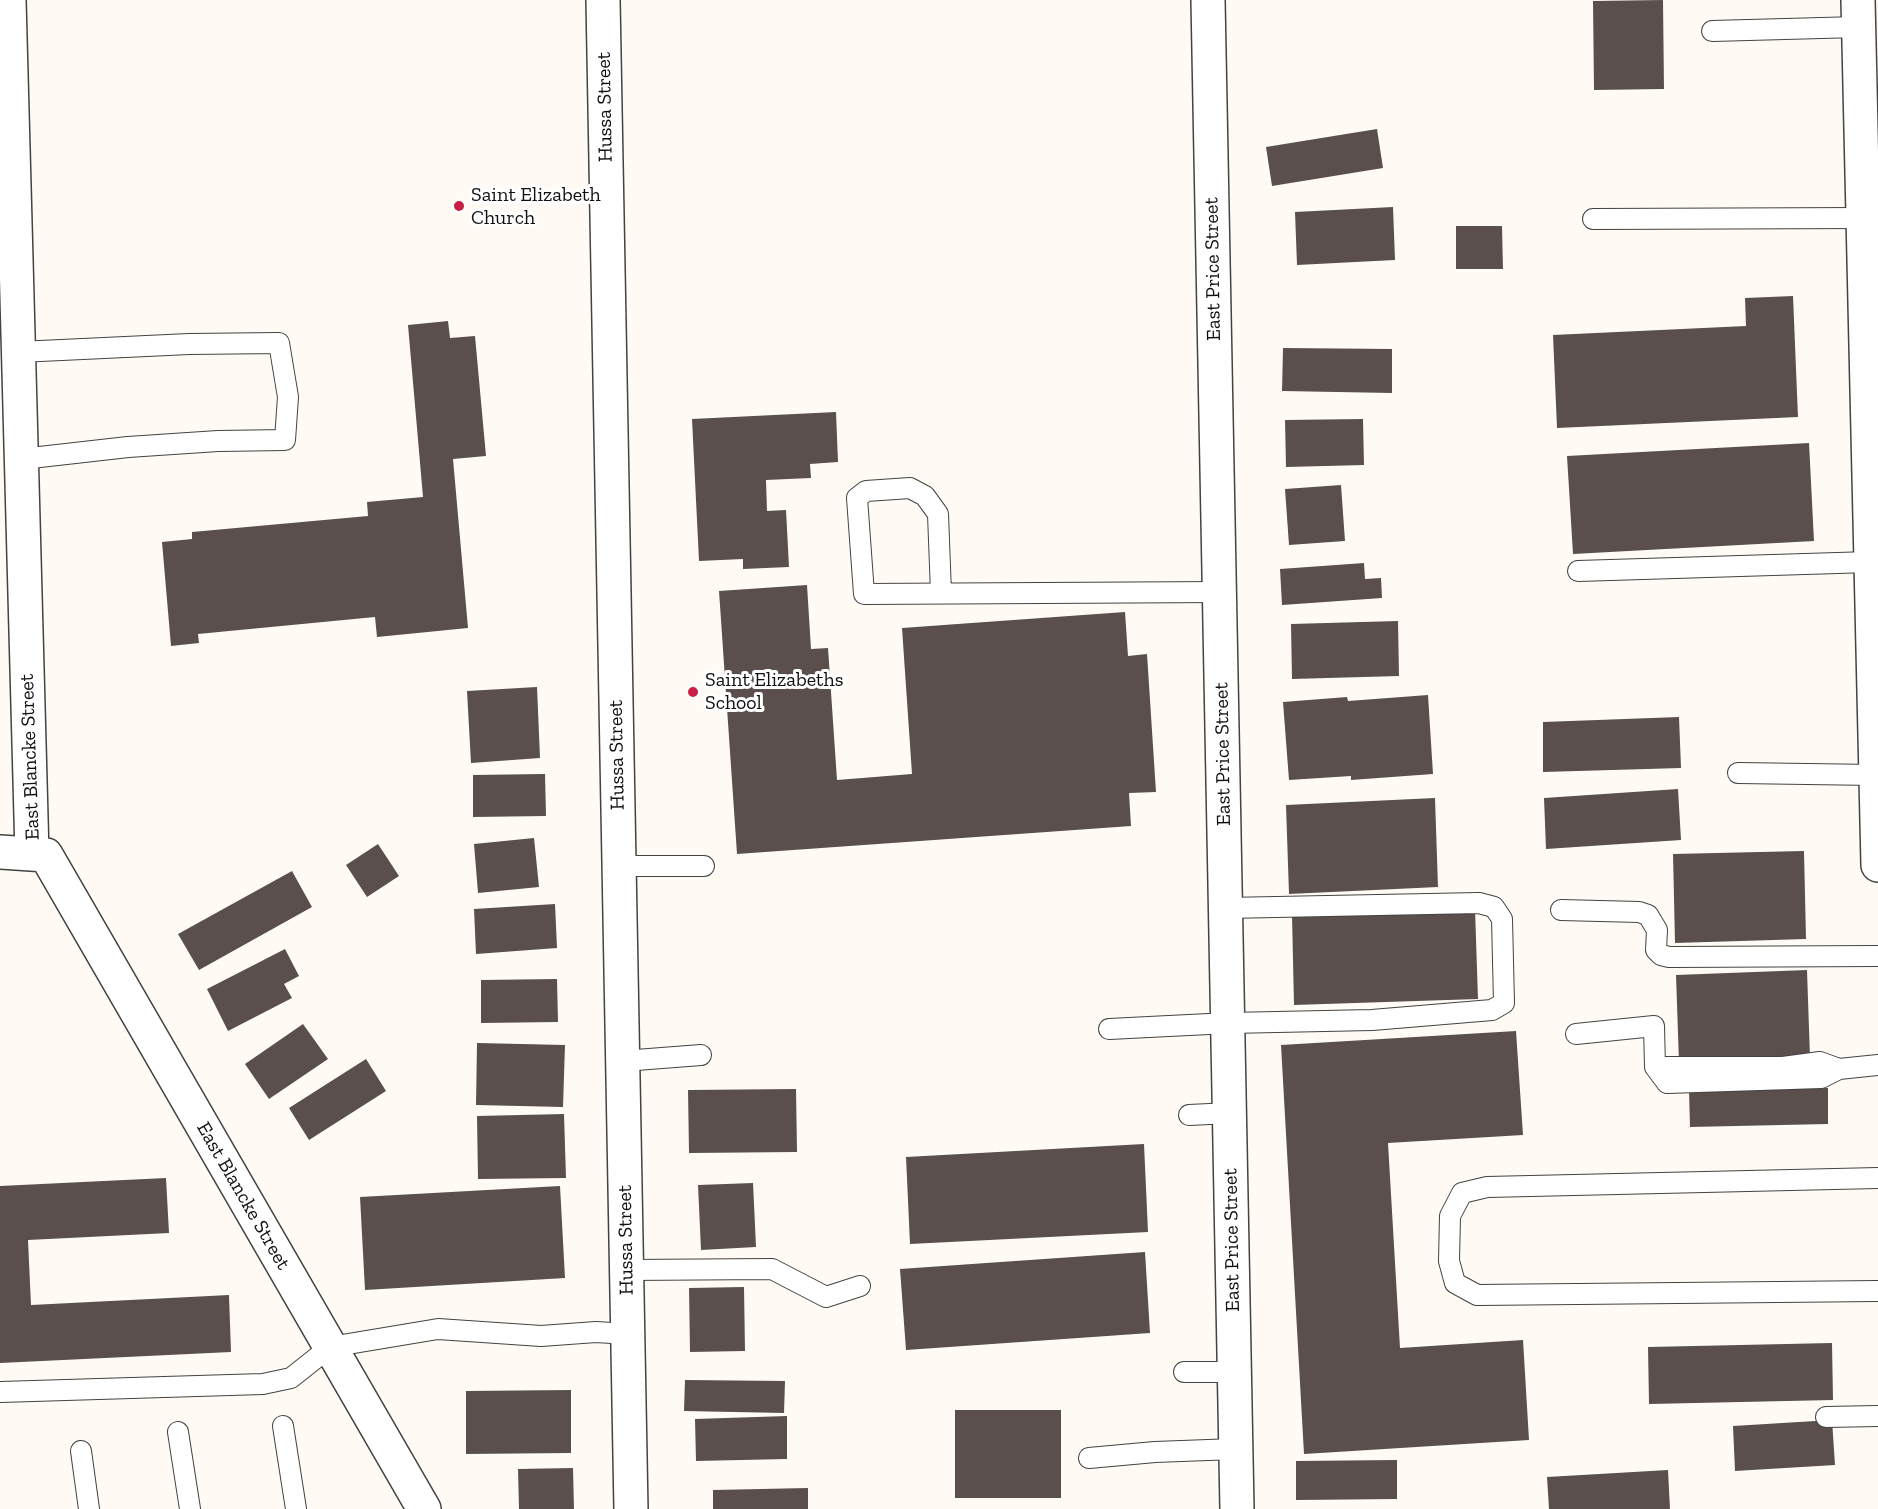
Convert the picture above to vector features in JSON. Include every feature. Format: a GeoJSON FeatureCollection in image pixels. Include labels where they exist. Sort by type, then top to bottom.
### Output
{"type":"FeatureCollection","features":[{"type":"Feature","properties":{"kind":"street","name":"East Blancke Street"},"geometry":{"type":"LineString","coordinates":[[9,0],[5,67],[8,240],[19,352],[32,854],[46,855],[424,1509]]}},
{"type":"Feature","properties":{"kind":"street","name":"Hussa Street"},"geometry":{"type":"LineString","coordinates":[[603,0],[631,1509]]}},
{"type":"Feature","properties":{"kind":"street","name":"East Price Street"},"geometry":{"type":"LineString","coordinates":[[1208,0],[1237,1509]]}},
{"type":"Feature","properties":{"kind":"street"},"geometry":{"type":"LineString","coordinates":[[1858,14],[1870,170],[1863,218],[1870,562],[1875,634],[1878,865]]}},
{"type":"Feature","properties":{"kind":"street"},"geometry":{"type":"LineString","coordinates":[[0,852],[32,854]]}},
{"type":"Feature","properties":{"kind":"lane"},"geometry":{"type":"LineString","coordinates":[[1712,31],[1858,14]]}},
{"type":"Feature","properties":{"kind":"lane"},"geometry":{"type":"LineString","coordinates":[[1593,219],[1863,218]]}},
{"type":"Feature","properties":{"kind":"lane"},"geometry":{"type":"LineString","coordinates":[[19,352],[189,344],[279,343],[288,396],[285,440],[218,441],[128,447],[21,459]]}},
{"type":"Feature","properties":{"kind":"lane"},"geometry":{"type":"LineString","coordinates":[[941,593],[938,514],[925,496],[910,488],[866,491],[857,498],[864,594],[1220,592]]}},
{"type":"Feature","properties":{"kind":"lane"},"geometry":{"type":"LineString","coordinates":[[1578,571],[1870,562]]}},
{"type":"Feature","properties":{"kind":"lane"},"geometry":{"type":"LineString","coordinates":[[1738,773],[1876,775]]}},
{"type":"Feature","properties":{"kind":"lane"},"geometry":{"type":"LineString","coordinates":[[619,866],[704,866]]}},
{"type":"Feature","properties":{"kind":"lane"},"geometry":{"type":"LineString","coordinates":[[1109,1029],[1229,1023],[1372,1020],[1492,1010],[1504,1003],[1502,919],[1494,907],[1479,903],[1226,908]]}},
{"type":"Feature","properties":{"kind":"lane"},"geometry":{"type":"LineString","coordinates":[[1561,910],[1639,912],[1648,915],[1657,930],[1656,950],[1661,955],[1669,957],[1878,956]]}},
{"type":"Feature","properties":{"kind":"lane"},"geometry":{"type":"LineString","coordinates":[[1576,1034],[1654,1026],[1655,1067],[1668,1083],[1821,1078],[1839,1069],[1878,1065]]}},
{"type":"Feature","properties":{"kind":"lane"},"geometry":{"type":"LineString","coordinates":[[623,1060],[701,1055]]}},
{"type":"Feature","properties":{"kind":"lane"},"geometry":{"type":"LineString","coordinates":[[1188,1115],[1231,1113]]}},
{"type":"Feature","properties":{"kind":"lane"},"geometry":{"type":"LineString","coordinates":[[1878,1178],[1487,1187],[1461,1193],[1450,1216],[1449,1261],[1455,1283],[1477,1295],[1878,1291]]}},
{"type":"Feature","properties":{"kind":"lane"},"geometry":{"type":"LineString","coordinates":[[627,1270],[772,1269],[826,1297],[860,1286]]}},
{"type":"Feature","properties":{"kind":"lane"},"geometry":{"type":"LineString","coordinates":[[0,1392],[263,1384],[291,1378],[330,1347],[438,1329],[541,1336],[596,1332],[628,1334]]}},
{"type":"Feature","properties":{"kind":"lane"},"geometry":{"type":"LineString","coordinates":[[1184,1372],[1234,1372]]}},
{"type":"Feature","properties":{"kind":"lane"},"geometry":{"type":"LineString","coordinates":[[1826,1417],[1878,1416]]}},
{"type":"Feature","properties":{"kind":"lane"},"geometry":{"type":"LineString","coordinates":[[283,1426],[296,1509]]}},
{"type":"Feature","properties":{"kind":"lane"},"geometry":{"type":"LineString","coordinates":[[178,1432],[190,1509]]}},
{"type":"Feature","properties":{"kind":"lane"},"geometry":{"type":"LineString","coordinates":[[1089,1458],[1155,1452],[1235,1449]]}},
{"type":"Feature","properties":{"kind":"lane"},"geometry":{"type":"LineString","coordinates":[[81,1451],[89,1509]]}},
{"type":"Feature","properties":{"kind":"lane"},"geometry":{"type":"LineString","coordinates":[[1227,1509],[1237,1509]]}},
{"type":"Feature","properties":{"kind":"building"},"geometry":{"type":"Polygon","coordinates":[[[1663,0],[1664,89],[1594,90],[1593,1],[1663,0]]]}},
{"type":"Feature","properties":{"kind":"building"},"geometry":{"type":"Polygon","coordinates":[[[1377,129],[1383,168],[1272,186],[1266,147],[1377,129]]]}},
{"type":"Feature","properties":{"kind":"building"},"geometry":{"type":"Polygon","coordinates":[[[1393,207],[1395,260],[1297,265],[1295,212],[1393,207]]]}},
{"type":"Feature","properties":{"kind":"building"},"geometry":{"type":"Polygon","coordinates":[[[1456,226],[1502,226],[1503,269],[1456,269],[1456,226]]]}},
{"type":"Feature","properties":{"kind":"building"},"geometry":{"type":"Polygon","coordinates":[[[1793,296],[1798,417],[1557,428],[1553,335],[1746,326],[1745,298],[1793,296]]]}},
{"type":"Feature","properties":{"kind":"building"},"geometry":{"type":"Polygon","coordinates":[[[448,321],[450,338],[475,336],[486,456],[453,459],[468,628],[377,637],[375,617],[198,634],[199,643],[171,646],[162,542],[192,539],[192,532],[368,516],[367,502],[423,497],[408,325],[448,321]]]}},
{"type":"Feature","properties":{"kind":"building"},"geometry":{"type":"Polygon","coordinates":[[[1283,348],[1392,349],[1392,393],[1282,391],[1283,348]]]}},
{"type":"Feature","properties":{"kind":"building"},"geometry":{"type":"Polygon","coordinates":[[[836,412],[838,462],[810,464],[811,478],[766,480],[767,511],[786,510],[789,567],[743,569],[743,559],[699,561],[692,419],[836,412]]]}},
{"type":"Feature","properties":{"kind":"building"},"geometry":{"type":"Polygon","coordinates":[[[1363,419],[1364,465],[1286,467],[1285,420],[1363,419]]]}},
{"type":"Feature","properties":{"kind":"building"},"geometry":{"type":"Polygon","coordinates":[[[1809,443],[1814,541],[1573,554],[1567,456],[1809,443]]]}},
{"type":"Feature","properties":{"kind":"building"},"geometry":{"type":"Polygon","coordinates":[[[1341,485],[1345,541],[1289,545],[1285,489],[1341,485]]]}},
{"type":"Feature","properties":{"kind":"building"},"geometry":{"type":"Polygon","coordinates":[[[1364,563],[1365,579],[1381,578],[1382,598],[1282,605],[1280,569],[1364,563]]]}},
{"type":"Feature","properties":{"kind":"building"},"geometry":{"type":"Polygon","coordinates":[[[807,585],[811,649],[828,648],[837,780],[912,774],[902,628],[1125,612],[1128,656],[1147,654],[1156,792],[1129,793],[1131,826],[737,854],[719,591],[807,585]]]}},
{"type":"Feature","properties":{"kind":"building"},"geometry":{"type":"Polygon","coordinates":[[[1398,621],[1399,676],[1292,679],[1291,624],[1398,621]]]}},
{"type":"Feature","properties":{"kind":"building"},"geometry":{"type":"Polygon","coordinates":[[[537,687],[540,758],[471,763],[467,691],[537,687]]]}},
{"type":"Feature","properties":{"kind":"building"},"geometry":{"type":"Polygon","coordinates":[[[1428,695],[1433,774],[1351,780],[1351,776],[1289,780],[1283,702],[1347,697],[1348,701],[1428,695]]]}},
{"type":"Feature","properties":{"kind":"building"},"geometry":{"type":"Polygon","coordinates":[[[1679,717],[1681,768],[1543,772],[1543,722],[1679,717]]]}},
{"type":"Feature","properties":{"kind":"building"},"geometry":{"type":"Polygon","coordinates":[[[545,774],[546,816],[473,817],[473,775],[545,774]]]}},
{"type":"Feature","properties":{"kind":"building"},"geometry":{"type":"Polygon","coordinates":[[[1678,789],[1681,840],[1546,849],[1544,798],[1678,789]]]}},
{"type":"Feature","properties":{"kind":"building"},"geometry":{"type":"Polygon","coordinates":[[[1435,798],[1438,887],[1289,894],[1286,805],[1435,798]]]}},
{"type":"Feature","properties":{"kind":"building"},"geometry":{"type":"Polygon","coordinates":[[[534,838],[539,887],[478,893],[474,844],[534,838]]]}},
{"type":"Feature","properties":{"kind":"building"},"geometry":{"type":"Polygon","coordinates":[[[378,844],[399,876],[367,897],[346,865],[378,844]]]}},
{"type":"Feature","properties":{"kind":"building"},"geometry":{"type":"Polygon","coordinates":[[[1804,851],[1806,939],[1675,943],[1673,854],[1804,851]]]}},
{"type":"Feature","properties":{"kind":"building"},"geometry":{"type":"Polygon","coordinates":[[[292,871],[312,907],[199,970],[178,934],[292,871]]]}},
{"type":"Feature","properties":{"kind":"building"},"geometry":{"type":"Polygon","coordinates":[[[555,904],[557,948],[476,954],[474,909],[555,904]]]}},
{"type":"Feature","properties":{"kind":"building"},"geometry":{"type":"Polygon","coordinates":[[[1475,909],[1478,999],[1294,1005],[1292,915],[1475,909]]]}},
{"type":"Feature","properties":{"kind":"building"},"geometry":{"type":"Polygon","coordinates":[[[285,949],[299,976],[284,984],[292,998],[228,1031],[207,989],[285,949]]]}},
{"type":"Feature","properties":{"kind":"building"},"geometry":{"type":"Polygon","coordinates":[[[1807,970],[1810,1058],[1679,1063],[1676,975],[1807,970]]]}},
{"type":"Feature","properties":{"kind":"building"},"geometry":{"type":"Polygon","coordinates":[[[557,979],[558,1022],[481,1023],[481,980],[557,979]]]}},
{"type":"Feature","properties":{"kind":"building"},"geometry":{"type":"Polygon","coordinates":[[[303,1024],[328,1059],[269,1099],[245,1064],[303,1024]]]}},
{"type":"Feature","properties":{"kind":"building"},"geometry":{"type":"Polygon","coordinates":[[[1516,1031],[1523,1135],[1388,1143],[1400,1348],[1523,1340],[1529,1440],[1304,1454],[1281,1045],[1516,1031]]]}},
{"type":"Feature","properties":{"kind":"building"},"geometry":{"type":"Polygon","coordinates":[[[477,1043],[565,1045],[563,1107],[476,1105],[477,1043]]]}},
{"type":"Feature","properties":{"kind":"building"},"geometry":{"type":"Polygon","coordinates":[[[366,1059],[386,1091],[309,1140],[289,1108],[366,1059]]]}},
{"type":"Feature","properties":{"kind":"building"},"geometry":{"type":"Polygon","coordinates":[[[1828,1088],[1828,1124],[1690,1127],[1689,1090],[1828,1088]]]}},
{"type":"Feature","properties":{"kind":"building"},"geometry":{"type":"Polygon","coordinates":[[[796,1089],[797,1152],[689,1153],[688,1090],[796,1089]]]}},
{"type":"Feature","properties":{"kind":"building"},"geometry":{"type":"Polygon","coordinates":[[[564,1114],[566,1178],[478,1179],[477,1116],[564,1114]]]}},
{"type":"Feature","properties":{"kind":"building"},"geometry":{"type":"Polygon","coordinates":[[[1144,1144],[1148,1232],[910,1244],[906,1157],[1144,1144]]]}},
{"type":"Feature","properties":{"kind":"building"},"geometry":{"type":"Polygon","coordinates":[[[166,1178],[169,1233],[28,1240],[31,1305],[229,1295],[231,1352],[0,1363],[0,1186],[166,1178]]]}},
{"type":"Feature","properties":{"kind":"building"},"geometry":{"type":"Polygon","coordinates":[[[753,1183],[756,1247],[701,1250],[698,1185],[753,1183]]]}},
{"type":"Feature","properties":{"kind":"building"},"geometry":{"type":"Polygon","coordinates":[[[560,1186],[565,1278],[365,1290],[360,1197],[560,1186]]]}},
{"type":"Feature","properties":{"kind":"building"},"geometry":{"type":"Polygon","coordinates":[[[1145,1252],[1150,1333],[906,1350],[900,1269],[1145,1252]]]}},
{"type":"Feature","properties":{"kind":"building"},"geometry":{"type":"Polygon","coordinates":[[[744,1287],[745,1351],[690,1352],[689,1288],[744,1287]]]}},
{"type":"Feature","properties":{"kind":"building"},"geometry":{"type":"Polygon","coordinates":[[[1832,1343],[1833,1400],[1649,1404],[1648,1347],[1832,1343]]]}},
{"type":"Feature","properties":{"kind":"building"},"geometry":{"type":"Polygon","coordinates":[[[685,1380],[785,1381],[784,1413],[684,1411],[685,1380]]]}},
{"type":"Feature","properties":{"kind":"building"},"geometry":{"type":"Polygon","coordinates":[[[571,1390],[571,1453],[466,1454],[466,1391],[571,1390]]]}},
{"type":"Feature","properties":{"kind":"building"},"geometry":{"type":"Polygon","coordinates":[[[955,1410],[1061,1410],[1061,1498],[955,1498],[955,1410]]]}},
{"type":"Feature","properties":{"kind":"building"},"geometry":{"type":"Polygon","coordinates":[[[787,1416],[787,1459],[696,1461],[695,1419],[787,1416]]]}},
{"type":"Feature","properties":{"kind":"building"},"geometry":{"type":"Polygon","coordinates":[[[1832,1420],[1835,1465],[1735,1471],[1733,1426],[1832,1420]]]}},
{"type":"Feature","properties":{"kind":"building"},"geometry":{"type":"Polygon","coordinates":[[[1397,1460],[1397,1499],[1296,1500],[1296,1461],[1397,1460]]]}},
{"type":"Feature","properties":{"kind":"building"},"geometry":{"type":"Polygon","coordinates":[[[573,1468],[574,1509],[519,1509],[518,1469],[573,1468]]]}},
{"type":"Feature","properties":{"kind":"building"},"geometry":{"type":"Polygon","coordinates":[[[1668,1470],[1670,1509],[1549,1509],[1547,1477],[1668,1470]]]}},
{"type":"Feature","properties":{"kind":"building"},"geometry":{"type":"Polygon","coordinates":[[[808,1488],[808,1509],[713,1509],[713,1490],[808,1488]]]}},
{"type":"Feature","properties":{"kind":"place","name":"Saint Elizabeth Church"},"geometry":{"type":"Point","coordinates":[459,206]}},
{"type":"Feature","properties":{"kind":"place","name":"Saint Elizabeths School"},"geometry":{"type":"Point","coordinates":[693,692]}}]}
